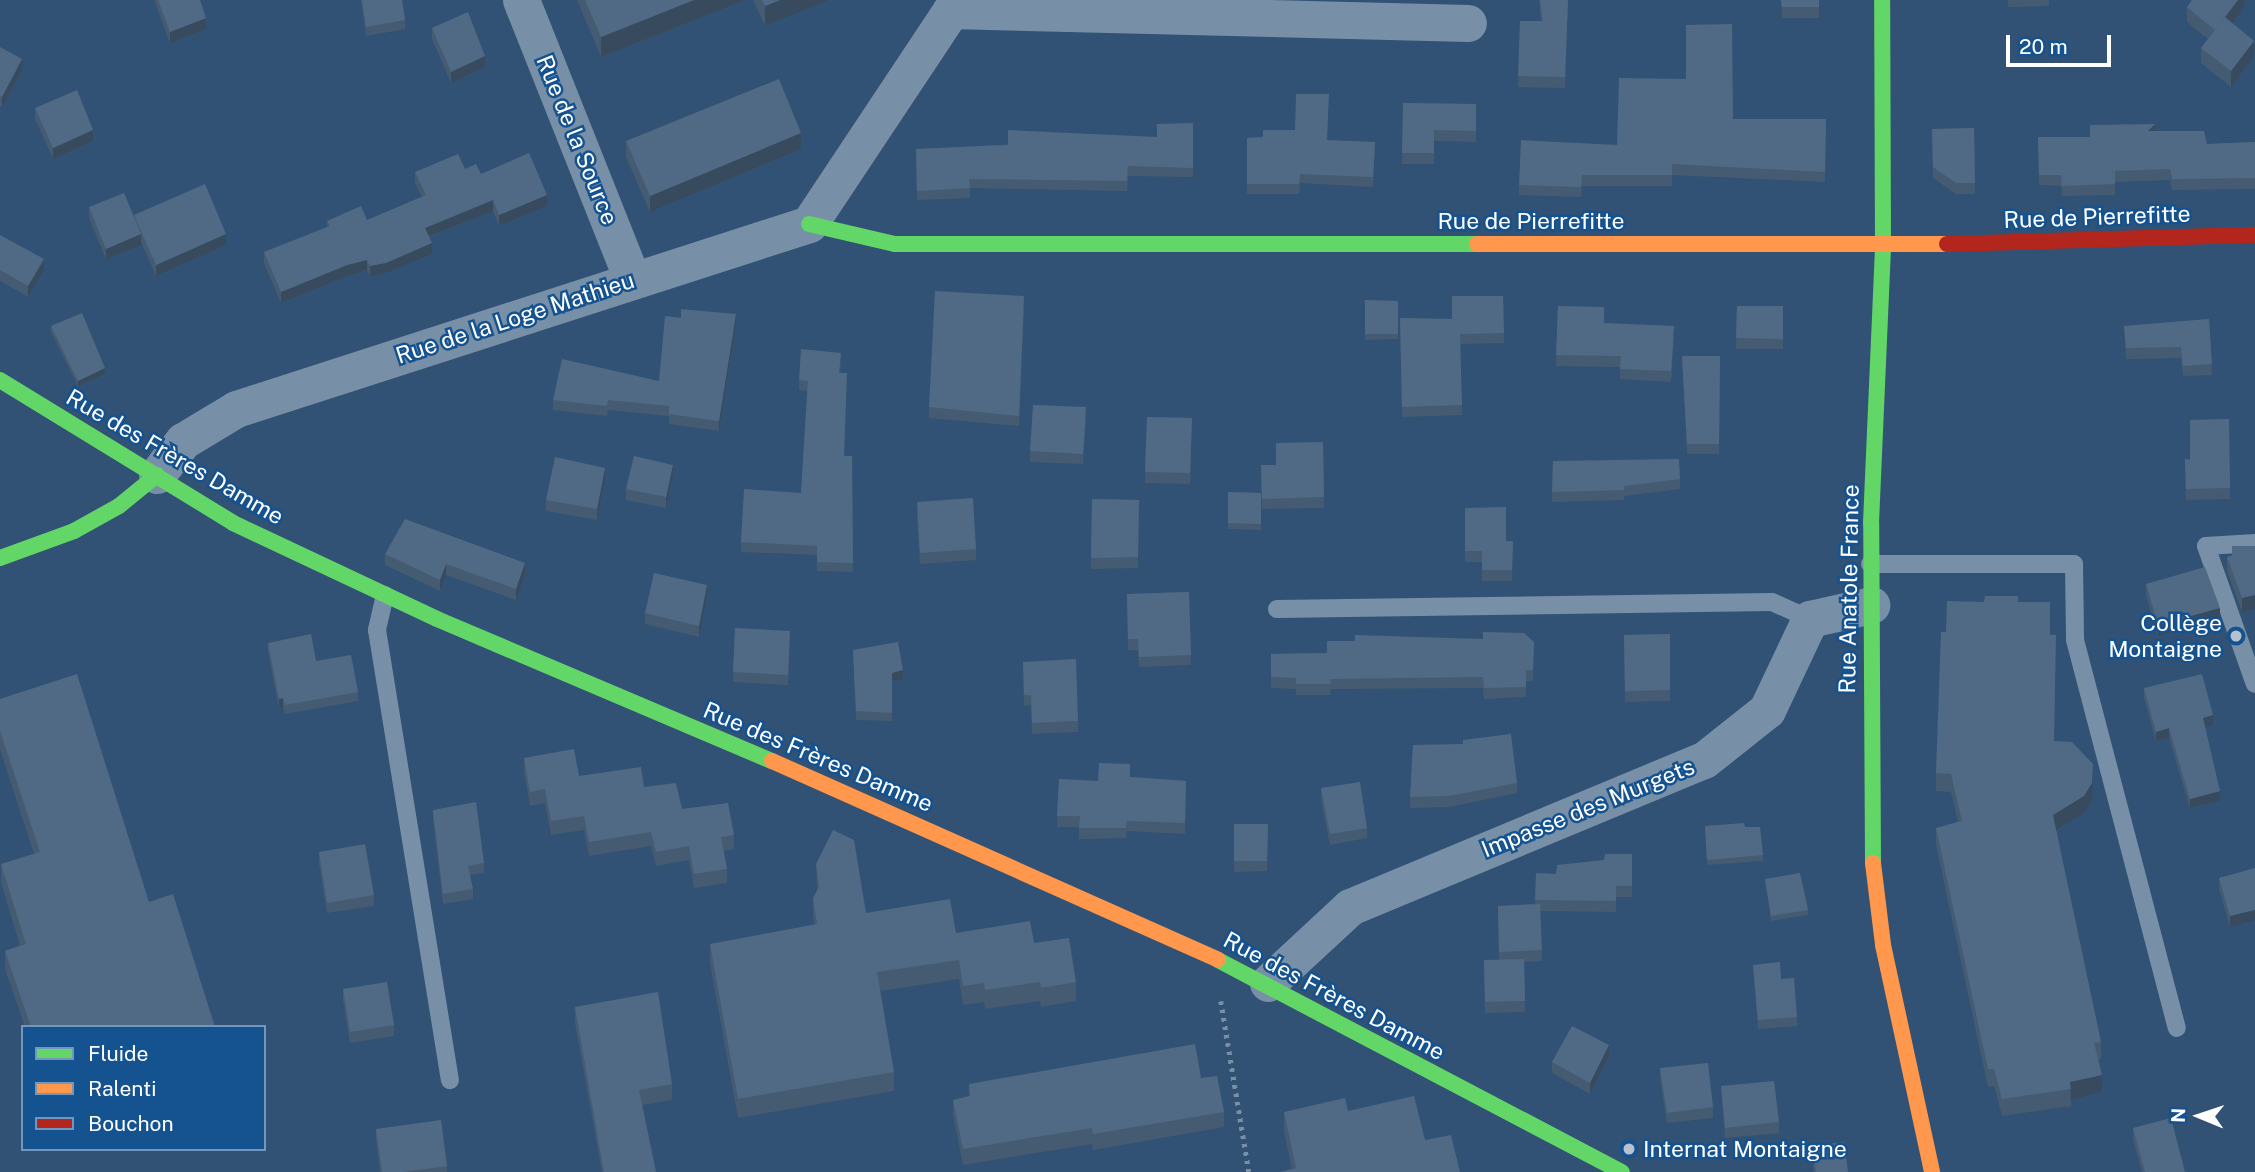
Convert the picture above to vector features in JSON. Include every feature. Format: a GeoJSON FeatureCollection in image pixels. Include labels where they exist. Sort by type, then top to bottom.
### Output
{"type":"FeatureCollection","features":[{"type":"Feature","properties":{"kind":"street","name":"Rue de la Source"},"geometry":{"type":"LineString","coordinates":[[522,0],[633,281]]}},
{"type":"Feature","properties":{"kind":"street","name":"Rue Anatole France"},"geometry":{"type":"LineString","coordinates":[[1882,0],[1883,244],[1870,564],[1870,834],[1883,945],[1932,1172]]}},
{"type":"Feature","properties":{"kind":"street"},"geometry":{"type":"LineString","coordinates":[[809,224],[954,5],[1468,23]]}},
{"type":"Feature","properties":{"kind":"street","name":"Rue de la Loge Mathieu"},"geometry":{"type":"LineString","coordinates":[[0,558],[74,531],[119,506],[157,475],[183,441],[236,409],[809,224]]}},
{"type":"Feature","properties":{"kind":"street","name":"Rue de Pierrefitte"},"geometry":{"type":"LineString","coordinates":[[809,224],[895,244],[1883,244],[2255,235]]}},
{"type":"Feature","properties":{"kind":"street","name":"Rue des Frères Damme"},"geometry":{"type":"LineString","coordinates":[[0,380],[233,523],[385,595],[927,827],[1268,983],[1622,1172]]}},
{"type":"Feature","properties":{"kind":"street"},"geometry":{"type":"LineString","coordinates":[[1810,619],[1871,606]]}},
{"type":"Feature","properties":{"kind":"street","name":"Impasse des Murgets"},"geometry":{"type":"LineString","coordinates":[[1268,983],[1350,907],[1704,760],[1767,710],[1810,619]]}},
{"type":"Feature","properties":{"kind":"lane"},"geometry":{"type":"LineString","coordinates":[[2255,543],[2206,546],[2255,684]]}},
{"type":"Feature","properties":{"kind":"lane"},"geometry":{"type":"LineString","coordinates":[[1870,564],[2074,564],[2075,640],[2177,1028]]}},
{"type":"Feature","properties":{"kind":"lane"},"geometry":{"type":"LineString","coordinates":[[385,595],[377,630],[450,1080]]}},
{"type":"Feature","properties":{"kind":"lane"},"geometry":{"type":"LineString","coordinates":[[1277,609],[1772,602],[1810,619]]}},
{"type":"Feature","properties":{"kind":"path"},"geometry":{"type":"LineString","coordinates":[[1214,959],[1249,1172]]}},
{"type":"Feature","properties":{"kind":"building"},"geometry":{"type":"Polygon","coordinates":[[[158,0],[200,0],[206,18],[170,32],[158,0]]]}},
{"type":"Feature","properties":{"kind":"building"},"geometry":{"type":"Polygon","coordinates":[[[362,0],[402,0],[405,20],[366,27],[362,0]]]}},
{"type":"Feature","properties":{"kind":"building"},"geometry":{"type":"Polygon","coordinates":[[[585,0],[694,0],[601,37],[585,0]]]}},
{"type":"Feature","properties":{"kind":"building"},"geometry":{"type":"Polygon","coordinates":[[[762,0],[780,0],[765,6],[762,0]]]}},
{"type":"Feature","properties":{"kind":"building"},"geometry":{"type":"Polygon","coordinates":[[[1540,0],[1568,0],[1565,77],[1518,76],[1520,21],[1543,21],[1540,0]]]}},
{"type":"Feature","properties":{"kind":"building"},"geometry":{"type":"Polygon","coordinates":[[[1781,0],[1819,0],[1819,7],[1782,7],[1781,0]]]}},
{"type":"Feature","properties":{"kind":"building"},"geometry":{"type":"Polygon","coordinates":[[[2192,0],[2238,0],[2215,30],[2187,7],[2192,0]]]}},
{"type":"Feature","properties":{"kind":"building"},"geometry":{"type":"Polygon","coordinates":[[[468,12],[485,56],[451,72],[432,28],[468,12]]]}},
{"type":"Feature","properties":{"kind":"building"},"geometry":{"type":"Polygon","coordinates":[[[2225,17],[2254,41],[2231,71],[2201,48],[2225,17]]]}},
{"type":"Feature","properties":{"kind":"building"},"geometry":{"type":"Polygon","coordinates":[[[1732,24],[1733,119],[1826,119],[1825,172],[1672,164],[1672,175],[1582,175],[1581,187],[1519,185],[1521,140],[1617,145],[1619,78],[1686,79],[1686,25],[1732,24]]]}},
{"type":"Feature","properties":{"kind":"building"},"geometry":{"type":"Polygon","coordinates":[[[0,47],[22,59],[2,97],[0,96],[0,47]]]}},
{"type":"Feature","properties":{"kind":"building"},"geometry":{"type":"Polygon","coordinates":[[[779,79],[801,133],[650,196],[626,141],[779,79]]]}},
{"type":"Feature","properties":{"kind":"building"},"geometry":{"type":"Polygon","coordinates":[[[77,90],[93,130],[53,148],[35,108],[77,90]]]}},
{"type":"Feature","properties":{"kind":"building"},"geometry":{"type":"Polygon","coordinates":[[[1296,94],[1329,94],[1327,140],[1375,142],[1373,177],[1300,174],[1299,184],[1247,184],[1247,138],[1263,137],[1263,130],[1295,130],[1296,94]]]}},
{"type":"Feature","properties":{"kind":"building"},"geometry":{"type":"Polygon","coordinates":[[[1403,103],[1476,104],[1476,131],[1434,130],[1434,153],[1402,153],[1403,103]]]}},
{"type":"Feature","properties":{"kind":"building"},"geometry":{"type":"Polygon","coordinates":[[[1193,123],[1193,168],[1128,166],[1127,181],[969,179],[970,188],[917,191],[916,149],[1008,145],[1008,130],[1157,137],[1157,124],[1193,123]]]}},
{"type":"Feature","properties":{"kind":"building"},"geometry":{"type":"Polygon","coordinates":[[[2155,124],[2148,131],[2204,131],[2207,144],[2255,142],[2255,178],[2172,179],[2170,169],[2115,171],[2115,184],[2062,186],[2061,175],[2039,175],[2038,137],[2090,137],[2090,125],[2155,124]]]}},
{"type":"Feature","properties":{"kind":"building"},"geometry":{"type":"Polygon","coordinates":[[[1974,128],[1975,183],[1956,183],[1933,167],[1932,129],[1974,128]]]}},
{"type":"Feature","properties":{"kind":"building"},"geometry":{"type":"Polygon","coordinates":[[[529,153],[547,195],[499,215],[493,200],[425,228],[432,243],[386,263],[370,266],[367,260],[347,265],[281,292],[264,252],[330,226],[327,221],[361,206],[367,220],[426,195],[415,172],[458,154],[465,169],[476,164],[481,174],[529,153]]]}},
{"type":"Feature","properties":{"kind":"building"},"geometry":{"type":"Polygon","coordinates":[[[205,184],[226,234],[156,265],[134,215],[205,184]]]}},
{"type":"Feature","properties":{"kind":"building"},"geometry":{"type":"Polygon","coordinates":[[[124,193],[141,234],[106,249],[89,207],[124,193]]]}},
{"type":"Feature","properties":{"kind":"building"},"geometry":{"type":"Polygon","coordinates":[[[0,235],[44,259],[28,286],[0,270],[0,235]]]}},
{"type":"Feature","properties":{"kind":"building"},"geometry":{"type":"Polygon","coordinates":[[[935,291],[1024,296],[1019,416],[929,407],[935,291]]]}},
{"type":"Feature","properties":{"kind":"building"},"geometry":{"type":"Polygon","coordinates":[[[1452,296],[1503,296],[1504,333],[1460,334],[1462,405],[1402,407],[1400,318],[1452,319],[1452,296]]]}},
{"type":"Feature","properties":{"kind":"building"},"geometry":{"type":"Polygon","coordinates":[[[1365,300],[1398,301],[1398,334],[1365,334],[1365,300]]]}},
{"type":"Feature","properties":{"kind":"building"},"geometry":{"type":"Polygon","coordinates":[[[1558,306],[1604,307],[1604,323],[1674,326],[1671,371],[1620,369],[1621,356],[1556,355],[1558,306]]]}},
{"type":"Feature","properties":{"kind":"building"},"geometry":{"type":"Polygon","coordinates":[[[1737,306],[1783,306],[1783,339],[1736,338],[1737,306]]]}},
{"type":"Feature","properties":{"kind":"building"},"geometry":{"type":"Polygon","coordinates":[[[681,309],[736,314],[719,421],[669,414],[669,406],[608,400],[607,406],[553,400],[562,359],[659,381],[665,316],[681,318],[681,309]]]}},
{"type":"Feature","properties":{"kind":"building"},"geometry":{"type":"Polygon","coordinates":[[[82,313],[105,368],[78,381],[51,326],[82,313]]]}},
{"type":"Feature","properties":{"kind":"building"},"geometry":{"type":"Polygon","coordinates":[[[2209,319],[2212,364],[2183,366],[2181,347],[2126,348],[2124,326],[2209,319]]]}},
{"type":"Feature","properties":{"kind":"building"},"geometry":{"type":"Polygon","coordinates":[[[801,349],[841,353],[839,373],[847,373],[844,456],[852,456],[853,563],[817,562],[817,546],[741,542],[744,489],[801,493],[808,381],[799,380],[801,349]]]}},
{"type":"Feature","properties":{"kind":"building"},"geometry":{"type":"Polygon","coordinates":[[[1682,356],[1720,356],[1719,444],[1687,444],[1682,356]]]}},
{"type":"Feature","properties":{"kind":"building"},"geometry":{"type":"Polygon","coordinates":[[[1033,405],[1086,407],[1083,454],[1030,451],[1033,405]]]}},
{"type":"Feature","properties":{"kind":"building"},"geometry":{"type":"Polygon","coordinates":[[[1147,417],[1192,418],[1190,473],[1145,472],[1147,417]]]}},
{"type":"Feature","properties":{"kind":"building"},"geometry":{"type":"Polygon","coordinates":[[[2229,419],[2230,488],[2186,489],[2185,459],[2190,460],[2190,420],[2229,419]]]}},
{"type":"Feature","properties":{"kind":"building"},"geometry":{"type":"Polygon","coordinates":[[[1323,442],[1324,497],[1262,499],[1261,465],[1276,465],[1276,443],[1323,442]]]}},
{"type":"Feature","properties":{"kind":"building"},"geometry":{"type":"Polygon","coordinates":[[[634,456],[673,465],[666,497],[626,489],[634,456]]]}},
{"type":"Feature","properties":{"kind":"building"},"geometry":{"type":"Polygon","coordinates":[[[555,457],[605,468],[597,509],[546,500],[555,457]]]}},
{"type":"Feature","properties":{"kind":"building"},"geometry":{"type":"Polygon","coordinates":[[[1679,459],[1680,479],[1624,486],[1624,490],[1552,492],[1553,461],[1679,459]]]}},
{"type":"Feature","properties":{"kind":"building"},"geometry":{"type":"Polygon","coordinates":[[[1228,492],[1261,493],[1261,524],[1228,523],[1228,492]]]}},
{"type":"Feature","properties":{"kind":"building"},"geometry":{"type":"Polygon","coordinates":[[[973,498],[976,549],[920,553],[917,502],[973,498]]]}},
{"type":"Feature","properties":{"kind":"building"},"geometry":{"type":"Polygon","coordinates":[[[1092,499],[1139,500],[1138,557],[1091,558],[1092,499]]]}},
{"type":"Feature","properties":{"kind":"building"},"geometry":{"type":"Polygon","coordinates":[[[1506,507],[1506,541],[1513,541],[1512,570],[1482,570],[1482,551],[1465,551],[1465,508],[1506,507]]]}},
{"type":"Feature","properties":{"kind":"building"},"geometry":{"type":"Polygon","coordinates":[[[405,519],[525,563],[516,589],[446,564],[440,580],[385,554],[405,519]]]}},
{"type":"Feature","properties":{"kind":"building"},"geometry":{"type":"Polygon","coordinates":[[[2232,546],[2255,546],[2255,595],[2242,598],[2227,557],[2232,556],[2232,546]]]}},
{"type":"Feature","properties":{"kind":"building"},"geometry":{"type":"Polygon","coordinates":[[[2205,567],[2220,608],[2158,625],[2146,584],[2205,567]]]}},
{"type":"Feature","properties":{"kind":"building"},"geometry":{"type":"Polygon","coordinates":[[[654,573],[707,585],[699,626],[645,613],[654,573]]]}},
{"type":"Feature","properties":{"kind":"building"},"geometry":{"type":"Polygon","coordinates":[[[1189,592],[1191,655],[1139,657],[1138,639],[1128,639],[1127,594],[1189,592]]]}},
{"type":"Feature","properties":{"kind":"building"},"geometry":{"type":"Polygon","coordinates":[[[1985,596],[2018,596],[2018,602],[2050,602],[2050,635],[2056,635],[2054,741],[2072,742],[2093,764],[2092,783],[2084,796],[2053,815],[2101,1042],[2094,1043],[2102,1075],[2070,1082],[2071,1089],[2002,1099],[1994,1069],[1988,1069],[1936,828],[1962,821],[1951,774],[1936,773],[1941,632],[1946,632],[1947,601],[1984,602],[1985,596]]]}},
{"type":"Feature","properties":{"kind":"building"},"geometry":{"type":"Polygon","coordinates":[[[735,628],[790,631],[788,675],[733,672],[735,628]]]}},
{"type":"Feature","properties":{"kind":"building"},"geometry":{"type":"Polygon","coordinates":[[[1483,632],[1524,633],[1534,642],[1533,670],[1526,670],[1526,687],[1484,688],[1483,677],[1331,679],[1330,684],[1296,684],[1296,678],[1271,677],[1271,654],[1327,653],[1327,641],[1355,641],[1355,635],[1483,639],[1483,632]]]}},
{"type":"Feature","properties":{"kind":"building"},"geometry":{"type":"Polygon","coordinates":[[[311,634],[316,661],[351,655],[358,692],[285,705],[283,698],[279,699],[268,643],[311,634]]]}},
{"type":"Feature","properties":{"kind":"building"},"geometry":{"type":"Polygon","coordinates":[[[1670,634],[1670,690],[1625,691],[1624,635],[1670,634]]]}},
{"type":"Feature","properties":{"kind":"building"},"geometry":{"type":"Polygon","coordinates":[[[898,642],[903,670],[892,673],[892,713],[856,711],[853,650],[898,642]]]}},
{"type":"Feature","properties":{"kind":"building"},"geometry":{"type":"Polygon","coordinates":[[[1076,659],[1078,721],[1032,723],[1031,695],[1024,695],[1023,662],[1076,659]]]}},
{"type":"Feature","properties":{"kind":"building"},"geometry":{"type":"Polygon","coordinates":[[[77,674],[149,902],[173,894],[214,1025],[30,1025],[5,951],[26,944],[1,864],[40,852],[0,731],[0,699],[77,674]]]}},
{"type":"Feature","properties":{"kind":"building"},"geometry":{"type":"Polygon","coordinates":[[[2202,674],[2213,715],[2203,718],[2220,791],[2190,799],[2169,728],[2156,732],[2144,688],[2202,674]]]}},
{"type":"Feature","properties":{"kind":"building"},"geometry":{"type":"Polygon","coordinates":[[[1511,734],[1517,783],[1449,796],[1410,797],[1413,745],[1463,744],[1463,740],[1511,734]]]}},
{"type":"Feature","properties":{"kind":"building"},"geometry":{"type":"Polygon","coordinates":[[[574,749],[579,776],[641,767],[644,787],[676,783],[682,809],[728,803],[734,835],[721,837],[727,869],[694,874],[689,846],[656,852],[651,832],[589,842],[584,816],[551,821],[545,789],[530,792],[524,758],[574,749]]]}},
{"type":"Feature","properties":{"kind":"building"},"geometry":{"type":"Polygon","coordinates":[[[1099,763],[1130,764],[1130,777],[1186,781],[1185,823],[1127,821],[1126,828],[1079,828],[1080,816],[1057,816],[1059,779],[1098,781],[1099,763]]]}},
{"type":"Feature","properties":{"kind":"building"},"geometry":{"type":"Polygon","coordinates":[[[1360,782],[1367,828],[1330,834],[1321,788],[1360,782]]]}},
{"type":"Feature","properties":{"kind":"building"},"geometry":{"type":"Polygon","coordinates":[[[476,802],[484,863],[468,866],[473,889],[443,894],[433,810],[476,802]]]}},
{"type":"Feature","properties":{"kind":"building"},"geometry":{"type":"Polygon","coordinates":[[[1744,823],[1745,827],[1760,827],[1763,855],[1707,860],[1705,826],[1744,823]]]}},
{"type":"Feature","properties":{"kind":"building"},"geometry":{"type":"Polygon","coordinates":[[[1234,824],[1268,824],[1267,861],[1234,861],[1234,824]]]}},
{"type":"Feature","properties":{"kind":"building"},"geometry":{"type":"Polygon","coordinates":[[[833,830],[854,840],[866,913],[950,899],[956,933],[1030,921],[1034,943],[1069,938],[1076,982],[1041,988],[1040,982],[985,990],[984,983],[963,986],[959,960],[877,972],[894,1072],[738,1099],[710,944],[817,924],[813,898],[819,887],[816,864],[833,830]]]}},
{"type":"Feature","properties":{"kind":"building"},"geometry":{"type":"Polygon","coordinates":[[[365,844],[374,895],[327,903],[319,852],[365,844]]]}},
{"type":"Feature","properties":{"kind":"building"},"geometry":{"type":"Polygon","coordinates":[[[1605,854],[1632,854],[1632,886],[1616,886],[1616,901],[1535,900],[1536,873],[1556,874],[1557,865],[1604,860],[1605,854]]]}},
{"type":"Feature","properties":{"kind":"building"},"geometry":{"type":"Polygon","coordinates":[[[2255,868],[2255,910],[2230,916],[2219,878],[2255,868]]]}},
{"type":"Feature","properties":{"kind":"building"},"geometry":{"type":"Polygon","coordinates":[[[1800,873],[1808,910],[1771,916],[1765,879],[1800,873]]]}},
{"type":"Feature","properties":{"kind":"building"},"geometry":{"type":"Polygon","coordinates":[[[1540,904],[1542,950],[1499,952],[1498,906],[1540,904]]]}},
{"type":"Feature","properties":{"kind":"building"},"geometry":{"type":"Polygon","coordinates":[[[1524,959],[1525,1001],[1485,1002],[1484,960],[1524,959]]]}},
{"type":"Feature","properties":{"kind":"building"},"geometry":{"type":"Polygon","coordinates":[[[1780,962],[1781,979],[1794,978],[1797,1017],[1758,1020],[1753,965],[1780,962]]]}},
{"type":"Feature","properties":{"kind":"building"},"geometry":{"type":"Polygon","coordinates":[[[387,982],[394,1025],[350,1032],[343,989],[387,982]]]}},
{"type":"Feature","properties":{"kind":"building"},"geometry":{"type":"Polygon","coordinates":[[[658,992],[672,1084],[639,1090],[656,1172],[604,1172],[575,1007],[658,992]]]}},
{"type":"Feature","properties":{"kind":"building"},"geometry":{"type":"Polygon","coordinates":[[[1572,1026],[1609,1045],[1590,1083],[1552,1062],[1572,1026]]]}},
{"type":"Feature","properties":{"kind":"building"},"geometry":{"type":"Polygon","coordinates":[[[1195,1044],[1201,1078],[1217,1076],[1224,1112],[1093,1134],[1092,1128],[963,1149],[953,1100],[970,1096],[969,1084],[1195,1044]]]}},
{"type":"Feature","properties":{"kind":"building"},"geometry":{"type":"Polygon","coordinates":[[[1708,1063],[1713,1107],[1667,1113],[1660,1068],[1708,1063]]]}},
{"type":"Feature","properties":{"kind":"building"},"geometry":{"type":"Polygon","coordinates":[[[1774,1081],[1779,1122],[1725,1128],[1721,1086],[1774,1081]]]}},
{"type":"Feature","properties":{"kind":"building"},"geometry":{"type":"Polygon","coordinates":[[[1414,1096],[1425,1140],[1451,1135],[1460,1172],[1280,1172],[1296,1168],[1284,1112],[1345,1098],[1348,1111],[1414,1096]]]}},
{"type":"Feature","properties":{"kind":"building"},"geometry":{"type":"Polygon","coordinates":[[[2171,1118],[2185,1172],[2145,1172],[2133,1128],[2171,1118]]]}},
{"type":"Feature","properties":{"kind":"building"},"geometry":{"type":"Polygon","coordinates":[[[441,1120],[447,1166],[382,1172],[376,1129],[441,1120]]]}},
{"type":"Feature","properties":{"kind":"building"},"geometry":{"type":"Polygon","coordinates":[[[1844,1142],[1848,1172],[1816,1172],[1812,1146],[1844,1142]]]}},
{"type":"Feature","properties":{"kind":"traffic: fast"},"geometry":{"type":"LineString","coordinates":[[1873,863],[1871,523],[1883,244],[1882,0]]}},
{"type":"Feature","properties":{"kind":"traffic: fast"},"geometry":{"type":"LineString","coordinates":[[809,224],[895,244],[1477,244]]}},
{"type":"Feature","properties":{"kind":"traffic: fast"},"geometry":{"type":"LineString","coordinates":[[0,380],[233,523],[437,619],[772,761]]}},
{"type":"Feature","properties":{"kind":"traffic: fast"},"geometry":{"type":"LineString","coordinates":[[0,558],[74,531],[119,506],[157,475]]}},
{"type":"Feature","properties":{"kind":"traffic: fast"},"geometry":{"type":"LineString","coordinates":[[1218,960],[1622,1172]]}},
{"type":"Feature","properties":{"kind":"traffic: slow"},"geometry":{"type":"LineString","coordinates":[[1477,244],[1947,244]]}},
{"type":"Feature","properties":{"kind":"traffic: slow"},"geometry":{"type":"LineString","coordinates":[[772,761],[1218,960]]}},
{"type":"Feature","properties":{"kind":"traffic: slow"},"geometry":{"type":"LineString","coordinates":[[1873,863],[1883,945],[1932,1172]]}},
{"type":"Feature","properties":{"kind":"traffic: jam"},"geometry":{"type":"LineString","coordinates":[[1947,244],[2255,235]]}},
{"type":"Feature","properties":{"kind":"place","name":"Collège Montaigne"},"geometry":{"type":"Point","coordinates":[2236,636]}},
{"type":"Feature","properties":{"kind":"place","name":"Internat Montaigne"},"geometry":{"type":"Point","coordinates":[1629,1149]}}]}
